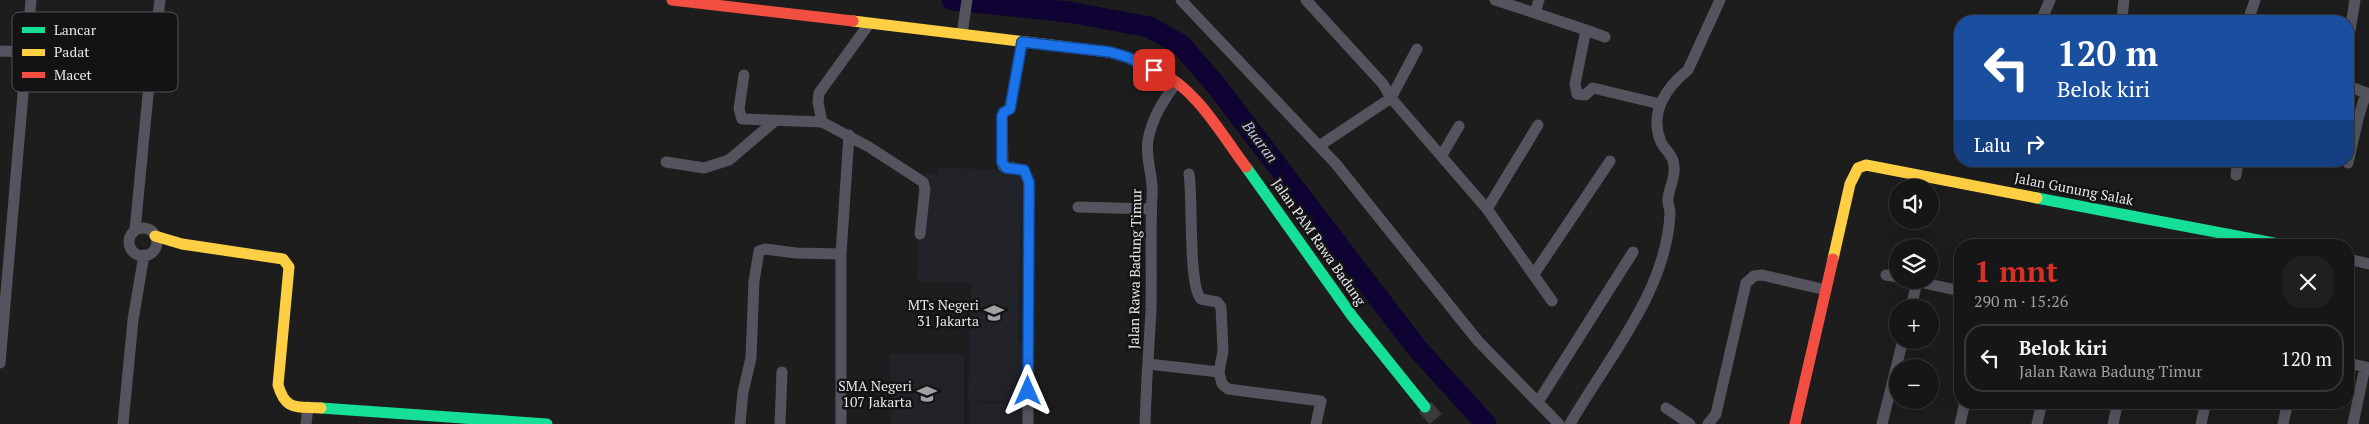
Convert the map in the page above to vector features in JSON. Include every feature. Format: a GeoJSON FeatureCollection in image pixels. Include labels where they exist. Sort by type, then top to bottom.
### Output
{"type":"FeatureCollection","features":[{"type":"Feature","properties":{"kind":"street","name":"Jalan PAM Rawa Badung"},"geometry":{"type":"LineString","coordinates":[[672,0],[869,24],[962,31],[1022,42],[1110,52],[1127,57],[1168,76],[1193,97],[1352,316],[1425,407]]}},
{"type":"Feature","properties":{"kind":"street"},"geometry":{"type":"LineString","coordinates":[[962,31],[967,0]]}},
{"type":"Feature","properties":{"kind":"street"},"geometry":{"type":"LineString","coordinates":[[1181,0],[1319,146],[1478,341],[1559,424]]}},
{"type":"Feature","properties":{"kind":"street"},"geometry":{"type":"LineString","coordinates":[[1306,0],[1383,84],[1391,98],[1442,154],[1487,209],[1552,301]]}},
{"type":"Feature","properties":{"kind":"street"},"geometry":{"type":"LineString","coordinates":[[1495,0],[1605,37]]}},
{"type":"Feature","properties":{"kind":"street"},"geometry":{"type":"LineString","coordinates":[[1534,13],[1540,0]]}},
{"type":"Feature","properties":{"kind":"street"},"geometry":{"type":"LineString","coordinates":[[1570,424],[1649,296],[1660,264],[1670,212],[1668,200],[1674,174],[1670,152],[1662,145],[1655,126],[1660,104],[1679,77],[1688,70],[1720,0]]}},
{"type":"Feature","properties":{"kind":"street"},"geometry":{"type":"LineString","coordinates":[[2044,15],[2050,0]]}},
{"type":"Feature","properties":{"kind":"street"},"geometry":{"type":"LineString","coordinates":[[2122,15],[2124,0]]}},
{"type":"Feature","properties":{"kind":"street"},"geometry":{"type":"LineString","coordinates":[[2250,15],[2255,0]]}},
{"type":"Feature","properties":{"kind":"street"},"geometry":{"type":"LineString","coordinates":[[2353,15],[2355,0]]}},
{"type":"Feature","properties":{"kind":"street"},"geometry":{"type":"LineString","coordinates":[[822,122],[818,102],[819,93],[869,24]]}},
{"type":"Feature","properties":{"kind":"street"},"geometry":{"type":"LineString","coordinates":[[1586,30],[1577,72],[1576,92],[1585,95],[1593,88],[1660,104]]}},
{"type":"Feature","properties":{"kind":"street"},"geometry":{"type":"LineString","coordinates":[[1022,42],[1010,109],[1004,112],[1002,116],[1002,162],[1006,168],[1024,170],[1029,182],[1028,424]]}},
{"type":"Feature","properties":{"kind":"street"},"geometry":{"type":"LineString","coordinates":[[1319,146],[1391,98],[1417,49]]}},
{"type":"Feature","properties":{"kind":"street"},"geometry":{"type":"LineString","coordinates":[[744,75],[740,109],[742,119],[822,122],[849,135],[923,182],[925,189],[920,234]]}},
{"type":"Feature","properties":{"kind":"street","name":"Jalan Rawa Badung Timur"},"geometry":{"type":"LineString","coordinates":[[1145,424],[1151,308],[1151,209],[1153,194],[1146,160],[1149,138],[1161,104],[1176,83]]}},
{"type":"Feature","properties":{"kind":"street"},"geometry":{"type":"LineString","coordinates":[[2354,88],[2368,93],[2354,142]]}},
{"type":"Feature","properties":{"kind":"street"},"geometry":{"type":"LineString","coordinates":[[0,363],[24,92]]}},
{"type":"Feature","properties":{"kind":"street"},"geometry":{"type":"LineString","coordinates":[[137,288],[129,240],[140,229],[140,194],[148,92]]}},
{"type":"Feature","properties":{"kind":"street"},"geometry":{"type":"LineString","coordinates":[[666,162],[704,168],[730,160],[775,121]]}},
{"type":"Feature","properties":{"kind":"street"},"geometry":{"type":"LineString","coordinates":[[1487,209],[1538,125]]}},
{"type":"Feature","properties":{"kind":"street"},"geometry":{"type":"LineString","coordinates":[[1442,154],[1459,126]]}},
{"type":"Feature","properties":{"kind":"street"},"geometry":{"type":"LineString","coordinates":[[841,424],[841,254],[849,135]]}},
{"type":"Feature","properties":{"kind":"street"},"geometry":{"type":"LineString","coordinates":[[1534,274],[1610,161]]}},
{"type":"Feature","properties":{"kind":"street","name":"Jalan Gunung Salak"},"geometry":{"type":"LineString","coordinates":[[1826,290],[1850,184],[1858,168],[1866,164],[2235,239]]}},
{"type":"Feature","properties":{"kind":"street"},"geometry":{"type":"LineString","coordinates":[[2236,175],[2237,167]]}},
{"type":"Feature","properties":{"kind":"street"},"geometry":{"type":"LineString","coordinates":[[1189,174],[1192,189],[1191,247],[1197,292],[1201,299],[1218,302],[1221,306],[1223,351],[1219,372],[1222,384],[1228,389],[1321,401],[1316,424]]}},
{"type":"Feature","properties":{"kind":"street"},"geometry":{"type":"LineString","coordinates":[[1078,207],[1151,209]]}},
{"type":"Feature","properties":{"kind":"street"},"geometry":{"type":"LineString","coordinates":[[140,229],[155,236],[182,244],[283,259],[287,262],[289,267],[278,393],[290,405],[466,422],[547,424]]}},
{"type":"Feature","properties":{"kind":"street"},"geometry":{"type":"LineString","coordinates":[[123,424],[137,288],[148,253],[156,243],[155,236]]}},
{"type":"Feature","properties":{"kind":"street"},"geometry":{"type":"LineString","coordinates":[[132,250],[148,253],[167,246],[182,244]]}},
{"type":"Feature","properties":{"kind":"street"},"geometry":{"type":"LineString","coordinates":[[740,424],[743,392],[751,358],[754,281],[759,250],[841,254]]}},
{"type":"Feature","properties":{"kind":"street"},"geometry":{"type":"LineString","coordinates":[[1538,402],[1633,252]]}},
{"type":"Feature","properties":{"kind":"street"},"geometry":{"type":"LineString","coordinates":[[2354,260],[2369,264]]}},
{"type":"Feature","properties":{"kind":"street"},"geometry":{"type":"LineString","coordinates":[[1708,424],[1716,414],[1746,283],[1754,276],[1762,275],[1826,290],[1795,424]]}},
{"type":"Feature","properties":{"kind":"street"},"geometry":{"type":"LineString","coordinates":[[1939,286],[1954,290]]}},
{"type":"Feature","properties":{"kind":"street"},"geometry":{"type":"LineString","coordinates":[[1882,424],[1901,349]]}},
{"type":"Feature","properties":{"kind":"street"},"geometry":{"type":"LineString","coordinates":[[1148,364],[1219,372]]}},
{"type":"Feature","properties":{"kind":"street"},"geometry":{"type":"LineString","coordinates":[[2352,424],[2367,368],[2354,365]]}},
{"type":"Feature","properties":{"kind":"street"},"geometry":{"type":"LineString","coordinates":[[780,424],[782,372]]}},
{"type":"Feature","properties":{"kind":"street"},"geometry":{"type":"LineString","coordinates":[[306,424],[308,407]]}},
{"type":"Feature","properties":{"kind":"street"},"geometry":{"type":"LineString","coordinates":[[1666,408],[1690,424]]}},
{"type":"Feature","properties":{"kind":"street"},"geometry":{"type":"LineString","coordinates":[[1960,424],[1963,409]]}},
{"type":"Feature","properties":{"kind":"street"},"geometry":{"type":"LineString","coordinates":[[2037,424],[2040,409]]}},
{"type":"Feature","properties":{"kind":"street"},"geometry":{"type":"LineString","coordinates":[[2113,424],[2116,409]]}},
{"type":"Feature","properties":{"kind":"street"},"geometry":{"type":"LineString","coordinates":[[2201,424],[2204,409]]}},
{"type":"Feature","properties":{"kind":"street"},"geometry":{"type":"LineString","coordinates":[[2283,424],[2286,409]]}},
{"type":"Feature","properties":{"kind":"shaded area","name":"MTs Negeri 31 Jakarta"},"geometry":{"type":"Polygon","coordinates":[[[938,168],[1022,170],[1018,342],[1026,342],[1025,402],[968,401],[971,283],[917,282],[919,174],[938,174],[938,168]]]}},
{"type":"Feature","properties":{"kind":"shaded area","name":"SMA Negeri 107 Jakarta"},"geometry":{"type":"Polygon","coordinates":[[[890,354],[964,354],[964,424],[891,424],[890,354]]]}},
{"type":"Feature","properties":{"kind":"shaded area"},"geometry":{"type":"Polygon","coordinates":[[[970,402],[1027,404],[1026,424],[969,424],[970,402]]]}},
{"type":"Feature","properties":{"kind":"waterway","name":"Buaran"},"geometry":{"type":"LineString","coordinates":[[952,0],[1069,12],[1149,27],[1181,45],[1215,84],[1416,347],[1486,424]]}},
{"type":"Feature","properties":{"kind":"tunnel"},"geometry":{"type":"LineString","coordinates":[[1425,407],[1440,424]]}},
{"type":"Feature","properties":{"kind":"traffic: fast"},"geometry":{"type":"LineString","coordinates":[[1246,167],[1352,316],[1425,407]]}},
{"type":"Feature","properties":{"kind":"traffic: fast"},"geometry":{"type":"LineString","coordinates":[[2037,198],[2252,239]]}},
{"type":"Feature","properties":{"kind":"traffic: fast"},"geometry":{"type":"LineString","coordinates":[[321,408],[547,424]]}},
{"type":"Feature","properties":{"kind":"traffic: slow"},"geometry":{"type":"LineString","coordinates":[[853,21],[1109,52],[1127,57],[1158,71]]}},
{"type":"Feature","properties":{"kind":"traffic: slow"},"geometry":{"type":"LineString","coordinates":[[1833,259],[1850,184],[1858,168],[1866,165],[2037,198]]}},
{"type":"Feature","properties":{"kind":"traffic: slow"},"geometry":{"type":"LineString","coordinates":[[155,236],[182,244],[283,259],[289,267],[278,385],[281,394],[289,404],[299,407],[321,408]]}},
{"type":"Feature","properties":{"kind":"traffic: jam"},"geometry":{"type":"LineString","coordinates":[[672,0],[853,21]]}},
{"type":"Feature","properties":{"kind":"traffic: jam"},"geometry":{"type":"LineString","coordinates":[[1158,71],[1185,89],[1207,113],[1246,167]]}},
{"type":"Feature","properties":{"kind":"traffic: jam"},"geometry":{"type":"LineString","coordinates":[[1795,424],[1833,259]]}},
{"type":"Feature","properties":{"kind":"place","name":"MTs Negeri 31 Jakarta"},"geometry":{"type":"Point","coordinates":[994,313]}},
{"type":"Feature","properties":{"kind":"place","name":"SMA Negeri 107 Jakarta"},"geometry":{"type":"Point","coordinates":[927,394]}},
{"type":"Feature","properties":{"kind":"route"},"geometry":{"type":"LineString","coordinates":[[1028,391],[1029,182],[1024,170],[1021,168],[1006,168],[1002,162],[1002,114],[1010,109],[1022,42],[1110,52],[1127,57],[1154,70]]}}]}
